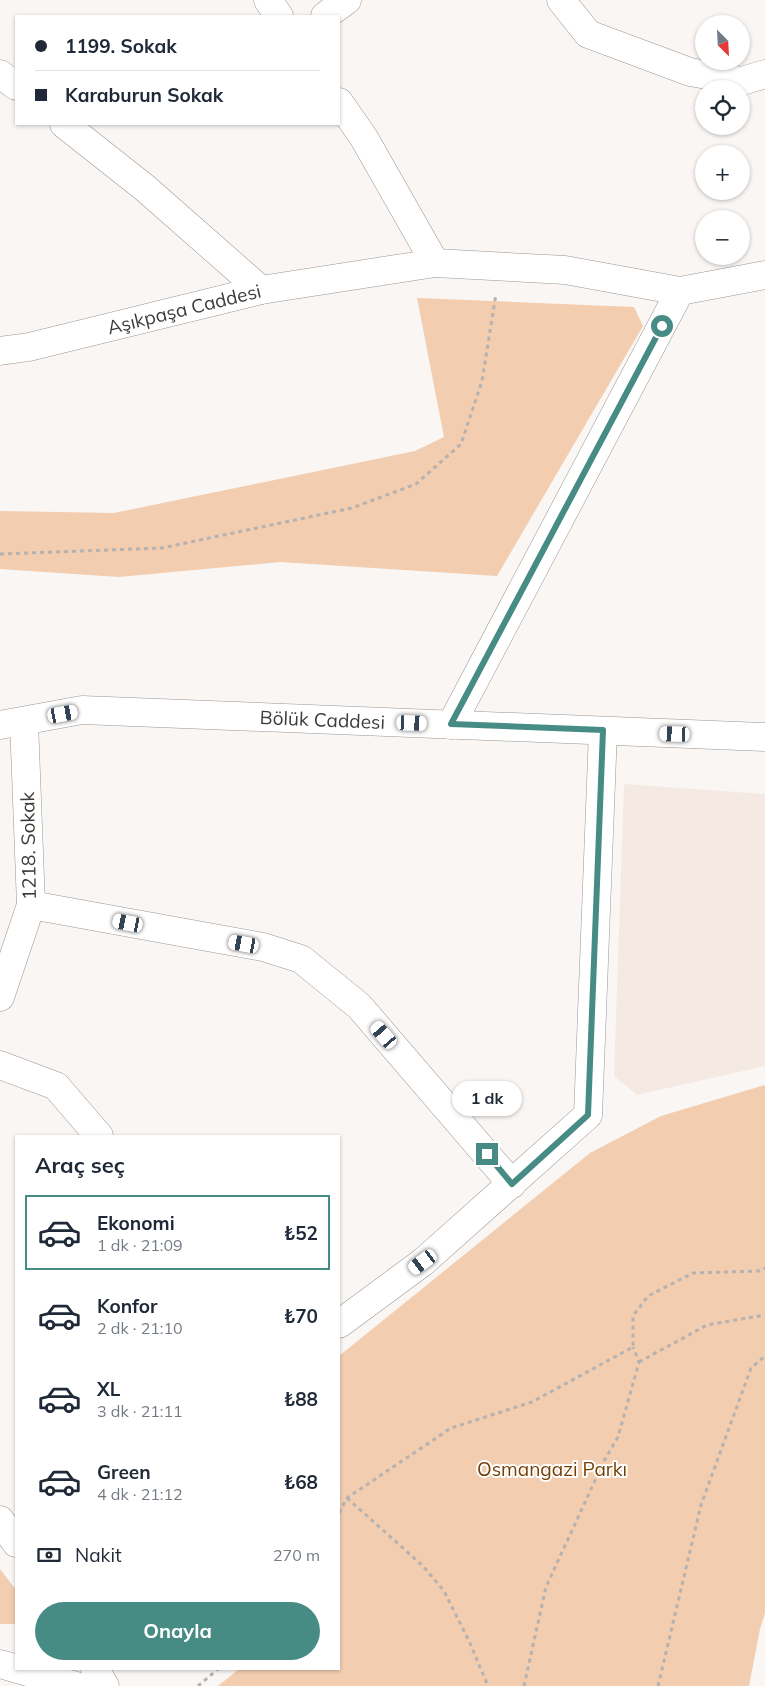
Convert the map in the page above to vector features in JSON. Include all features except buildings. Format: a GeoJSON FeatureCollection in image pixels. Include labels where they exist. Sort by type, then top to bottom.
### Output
{"type":"FeatureCollection","features":[{"type":"Feature","properties":{"kind":"street"},"geometry":{"type":"LineString","coordinates":[[268,0],[278,15]]}},
{"type":"Feature","properties":{"kind":"street"},"geometry":{"type":"LineString","coordinates":[[326,15],[347,0]]}},
{"type":"Feature","properties":{"kind":"street"},"geometry":{"type":"LineString","coordinates":[[561,0],[588,34],[690,72],[742,81],[765,74]]}},
{"type":"Feature","properties":{"kind":"street"},"geometry":{"type":"LineString","coordinates":[[0,74],[15,85]]}},
{"type":"Feature","properties":{"kind":"street"},"geometry":{"type":"LineString","coordinates":[[340,103],[364,138],[435,263]]}},
{"type":"Feature","properties":{"kind":"street","name":"Aşıkpaşa Caddesi"},"geometry":{"type":"LineString","coordinates":[[65,125],[145,188],[261,290]]}},
{"type":"Feature","properties":{"kind":"street"},"geometry":{"type":"LineString","coordinates":[[261,290],[435,263],[565,270],[680,291],[765,275]]}},
{"type":"Feature","properties":{"kind":"street","name":"Aşıkpaşa Caddesi"},"geometry":{"type":"LineString","coordinates":[[0,351],[29,347],[261,290]]}},
{"type":"Feature","properties":{"kind":"street"},"geometry":{"type":"LineString","coordinates":[[451,724],[680,291]]}},
{"type":"Feature","properties":{"kind":"street","name":"Bölük Caddesi"},"geometry":{"type":"LineString","coordinates":[[12,723],[82,710],[765,737]]}},
{"type":"Feature","properties":{"kind":"street","name":"1218. Sokak"},"geometry":{"type":"LineString","coordinates":[[0,997],[31,905],[12,723]]}},
{"type":"Feature","properties":{"kind":"street"},"geometry":{"type":"LineString","coordinates":[[340,1323],[423,1262],[588,1115],[603,730]]}},
{"type":"Feature","properties":{"kind":"street"},"geometry":{"type":"LineString","coordinates":[[31,905],[263,948],[301,959],[359,1006],[512,1184]]}},
{"type":"Feature","properties":{"kind":"street"},"geometry":{"type":"LineString","coordinates":[[0,1064],[56,1086],[98,1135]]}},
{"type":"Feature","properties":{"kind":"street"},"geometry":{"type":"LineString","coordinates":[[0,1520],[15,1542]]}},
{"type":"Feature","properties":{"kind":"street"},"geometry":{"type":"LineString","coordinates":[[0,1664],[15,1668]]}},
{"type":"Feature","properties":{"kind":"street"},"geometry":{"type":"LineString","coordinates":[[21,1670],[76,1686]]}},
{"type":"Feature","properties":{"kind":"street"},"geometry":{"type":"LineString","coordinates":[[96,1670],[105,1686]]}},
{"type":"Feature","properties":{"kind":"path"},"geometry":{"type":"LineString","coordinates":[[0,554],[162,548],[352,508],[416,484],[461,444],[482,381],[501,266]]}},
{"type":"Feature","properties":{"kind":"path"},"geometry":{"type":"LineString","coordinates":[[524,1686],[546,1586],[604,1461],[618,1436],[639,1362],[633,1347],[633,1316],[648,1296],[693,1273],[759,1270],[765,1268]]}},
{"type":"Feature","properties":{"kind":"path"},"geometry":{"type":"LineString","coordinates":[[639,1362],[707,1326],[765,1315]]}},
{"type":"Feature","properties":{"kind":"path"},"geometry":{"type":"LineString","coordinates":[[340,1511],[347,1498],[451,1428],[532,1402],[633,1347]]}},
{"type":"Feature","properties":{"kind":"path"},"geometry":{"type":"LineString","coordinates":[[658,1686],[701,1505],[751,1368],[765,1356]]}},
{"type":"Feature","properties":{"kind":"path"},"geometry":{"type":"LineString","coordinates":[[347,1498],[423,1566],[444,1592],[469,1641],[488,1686]]}},
{"type":"Feature","properties":{"kind":"path"},"geometry":{"type":"LineString","coordinates":[[198,1686],[217,1670]]}},
{"type":"Feature","properties":{"kind":"shaded area"},"geometry":{"type":"Polygon","coordinates":[[[624,784],[765,794],[765,1066],[637,1095],[614,1076],[624,784]]]}},
{"type":"Feature","properties":{"kind":"green space"},"geometry":{"type":"Polygon","coordinates":[[[417,298],[634,307],[643,326],[497,576],[280,562],[119,577],[0,569],[0,511],[114,513],[415,451],[444,437],[417,298]]]}},
{"type":"Feature","properties":{"kind":"green space","name":"Osmangazi Parkı"},"geometry":{"type":"Polygon","coordinates":[[[765,1085],[765,1613],[749,1686],[218,1686],[238,1670],[340,1670],[340,1355],[590,1153],[661,1116],[765,1085]]]}},
{"type":"Feature","properties":{"kind":"green space"},"geometry":{"type":"Polygon","coordinates":[[[0,1569],[15,1589],[15,1624],[0,1624],[0,1569]]]}},
{"type":"Feature","properties":{"kind":"route"},"geometry":{"type":"LineString","coordinates":[[487,1154],[512,1184],[588,1115],[603,730],[451,724],[662,326]]}}]}
